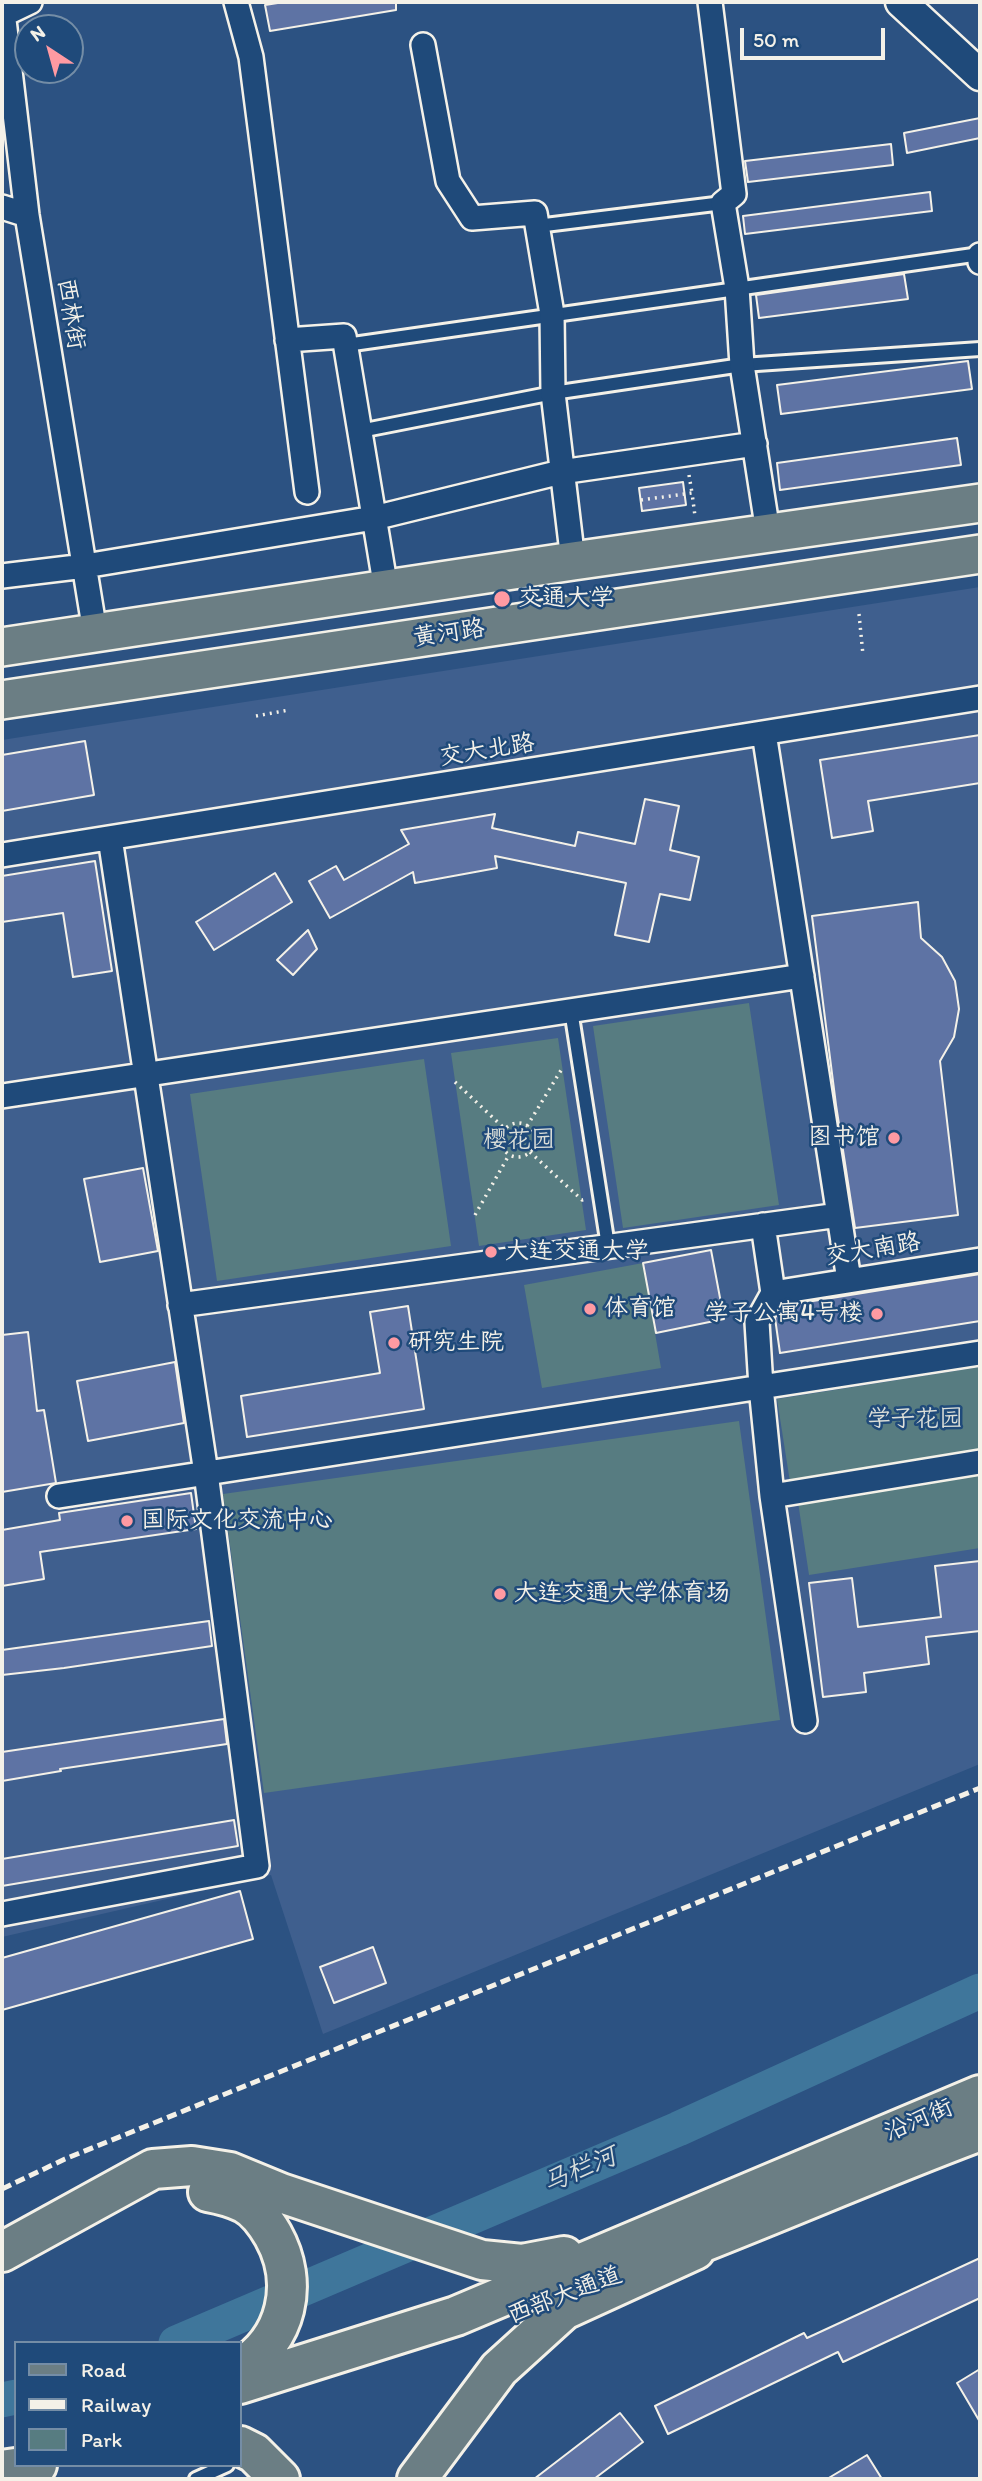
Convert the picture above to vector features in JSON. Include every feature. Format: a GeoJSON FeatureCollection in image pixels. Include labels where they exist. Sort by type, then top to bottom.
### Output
{"type":"FeatureCollection","features":[{"type":"Feature","properties":{"kind":"highway","name":"沿河街"},"geometry":{"type":"LineString","coordinates":[[871,2157],[980,2095]]}},
{"type":"Feature","properties":{"kind":"highway","name":"沿河街"},"geometry":{"type":"LineString","coordinates":[[871,2157],[980,2131]]}},
{"type":"Feature","properties":{"kind":"highway","name":"西部大通道"},"geometry":{"type":"LineString","coordinates":[[242,2383],[456,2316],[747,2195],[871,2157]]}},
{"type":"Feature","properties":{"kind":"highway","name":"西部大通道"},"geometry":{"type":"LineString","coordinates":[[242,2408],[463,2336],[790,2208],[871,2157]]}},
{"type":"Feature","properties":{"kind":"highway"},"geometry":{"type":"LineString","coordinates":[[2,2252],[153,2169],[192,2166],[230,2172],[281,2193],[482,2260],[522,2264],[558,2258],[747,2195]]}},
{"type":"Feature","properties":{"kind":"highway"},"geometry":{"type":"LineString","coordinates":[[2,2273],[149,2198],[170,2190],[199,2190],[245,2203],[264,2220],[280,2248],[288,2274],[287,2304],[279,2327],[254,2360],[242,2367]]}},
{"type":"Feature","properties":{"kind":"highway"},"geometry":{"type":"LineString","coordinates":[[417,2479],[499,2369],[564,2310],[790,2208]]}},
{"type":"Feature","properties":{"kind":"highway"},"geometry":{"type":"LineString","coordinates":[[2,2473],[31,2467]]}},
{"type":"Feature","properties":{"kind":"main road"},"geometry":{"type":"LineString","coordinates":[[2,647],[980,503]]}},
{"type":"Feature","properties":{"kind":"main road","name":"黄河路"},"geometry":{"type":"LineString","coordinates":[[2,701],[980,554]]}},
{"type":"Feature","properties":{"kind":"street"},"geometry":{"type":"LineString","coordinates":[[3,9],[30,2]]}},
{"type":"Feature","properties":{"kind":"street"},"geometry":{"type":"LineString","coordinates":[[236,2],[251,57],[307,492]]}},
{"type":"Feature","properties":{"kind":"street"},"geometry":{"type":"LineString","coordinates":[[710,2],[734,194],[723,203],[737,288],[742,365],[768,533]]}},
{"type":"Feature","properties":{"kind":"street"},"geometry":{"type":"LineString","coordinates":[[901,2],[980,75]]}},
{"type":"Feature","properties":{"kind":"street","name":"西林街"},"geometry":{"type":"LineString","coordinates":[[3,9],[27,215],[94,632]]}},
{"type":"Feature","properties":{"kind":"street"},"geometry":{"type":"LineString","coordinates":[[423,45],[448,181],[472,218],[535,213],[552,314],[553,394],[573,561]]}},
{"type":"Feature","properties":{"kind":"street"},"geometry":{"type":"LineString","coordinates":[[2,207],[27,215]]}},
{"type":"Feature","properties":{"kind":"street"},"geometry":{"type":"LineString","coordinates":[[980,254],[980,262]]}},
{"type":"Feature","properties":{"kind":"street"},"geometry":{"type":"LineString","coordinates":[[287,340],[344,336],[386,589]]}},
{"type":"Feature","properties":{"kind":"street"},"geometry":{"type":"LineString","coordinates":[[2,576],[85,566],[374,518],[561,472],[755,444]]}},
{"type":"Feature","properties":{"kind":"street","name":"交大北路"},"geometry":{"type":"LineString","coordinates":[[2,855],[980,698]]}},
{"type":"Feature","properties":{"kind":"street"},"geometry":{"type":"LineString","coordinates":[[764,733],[849,1280]]}},
{"type":"Feature","properties":{"kind":"street"},"geometry":{"type":"LineString","coordinates":[[2,1913],[257,1866],[206,1473],[110,838]]}},
{"type":"Feature","properties":{"kind":"street"},"geometry":{"type":"LineString","coordinates":[[2,1096],[802,976]]}},
{"type":"Feature","properties":{"kind":"street"},"geometry":{"type":"LineString","coordinates":[[180,1305],[839,1215]]}},
{"type":"Feature","properties":{"kind":"street"},"geometry":{"type":"LineString","coordinates":[[762,1225],[773,1293],[757,1322],[761,1387],[772,1496],[805,1721]]}},
{"type":"Feature","properties":{"kind":"street","name":"交大南路"},"geometry":{"type":"LineString","coordinates":[[773,1293],[980,1260]]}},
{"type":"Feature","properties":{"kind":"street"},"geometry":{"type":"LineString","coordinates":[[59,1496],[980,1353]]}},
{"type":"Feature","properties":{"kind":"street"},"geometry":{"type":"LineString","coordinates":[[772,1496],[980,1462]]}},
{"type":"Feature","properties":{"kind":"lane"},"geometry":{"type":"LineString","coordinates":[[537,226],[723,203]]}},
{"type":"Feature","properties":{"kind":"lane"},"geometry":{"type":"LineString","coordinates":[[346,345],[980,254]]}},
{"type":"Feature","properties":{"kind":"lane"},"geometry":{"type":"LineString","coordinates":[[360,431],[553,394],[742,365],[980,349]]}},
{"type":"Feature","properties":{"kind":"lane"},"geometry":{"type":"LineString","coordinates":[[571,1010],[608,1246]]}},
{"type":"Feature","properties":{"kind":"lane"},"geometry":{"type":"LineString","coordinates":[[196,2479],[231,2467]]}},
{"type":"Feature","properties":{"kind":"path"},"geometry":{"type":"LineString","coordinates":[[640,500],[684,494]]}},
{"type":"Feature","properties":{"kind":"path"},"geometry":{"type":"LineString","coordinates":[[859,614],[863,655]]}},
{"type":"Feature","properties":{"kind":"path"},"geometry":{"type":"LineString","coordinates":[[256,716],[289,710]]}},
{"type":"Feature","properties":{"kind":"path"},"geometry":{"type":"LineString","coordinates":[[527,1126],[563,1067]]}},
{"type":"Feature","properties":{"kind":"path"},"geometry":{"type":"LineString","coordinates":[[456,1082],[505,1129]]}},
{"type":"Feature","properties":{"kind":"path"},"geometry":{"type":"LineString","coordinates":[[513,1124],[527,1126],[535,1138],[533,1148],[520,1157],[509,1155],[503,1149],[501,1141],[505,1129],[513,1124]]}},
{"type":"Feature","properties":{"kind":"path"},"geometry":{"type":"LineString","coordinates":[[530,1152],[582,1200]]}},
{"type":"Feature","properties":{"kind":"path"},"geometry":{"type":"LineString","coordinates":[[475,1215],[509,1155]]}},
{"type":"Feature","properties":{"kind":"shaded area","name":"大连交通大学"},"geometry":{"type":"Polygon","coordinates":[[[980,587],[980,1764],[323,2034],[271,1875],[2,1937],[2,740],[980,587]]]}},
{"type":"Feature","properties":{"kind":"green space"},"geometry":{"type":"Polygon","coordinates":[[[749,1003],[779,1205],[623,1228],[593,1026],[749,1003]]]}},
{"type":"Feature","properties":{"kind":"green space","name":"樱花园"},"geometry":{"type":"Polygon","coordinates":[[[558,1038],[586,1230],[479,1246],[451,1053],[558,1038]]]}},
{"type":"Feature","properties":{"kind":"green space"},"geometry":{"type":"Polygon","coordinates":[[[424,1059],[451,1246],[217,1281],[190,1094],[424,1059]]]}},
{"type":"Feature","properties":{"kind":"green space","name":"体育馆"},"geometry":{"type":"Polygon","coordinates":[[[643,1263],[661,1368],[542,1388],[524,1285],[643,1263]]]}},
{"type":"Feature","properties":{"kind":"green space","name":"学子花园"},"geometry":{"type":"Polygon","coordinates":[[[980,1367],[980,1452],[790,1482],[777,1399],[980,1367]]]}},
{"type":"Feature","properties":{"kind":"green space","name":"大连交通大学体育场"},"geometry":{"type":"Polygon","coordinates":[[[739,1421],[780,1720],[264,1793],[223,1494],[739,1421]]]}},
{"type":"Feature","properties":{"kind":"green space"},"geometry":{"type":"Polygon","coordinates":[[[980,1473],[980,1548],[809,1575],[798,1502],[980,1473]]]}},
{"type":"Feature","properties":{"kind":"building"},"geometry":{"type":"Polygon","coordinates":[[[284,2],[396,2],[396,10],[270,31],[265,5],[284,2]]]}},
{"type":"Feature","properties":{"kind":"building"},"geometry":{"type":"Polygon","coordinates":[[[980,118],[980,138],[907,153],[904,133],[980,118]]]}},
{"type":"Feature","properties":{"kind":"building"},"geometry":{"type":"Polygon","coordinates":[[[891,144],[893,165],[748,182],[745,161],[891,144]]]}},
{"type":"Feature","properties":{"kind":"building"},"geometry":{"type":"Polygon","coordinates":[[[930,192],[932,211],[745,234],[743,216],[930,192]]]}},
{"type":"Feature","properties":{"kind":"building"},"geometry":{"type":"Polygon","coordinates":[[[904,274],[908,299],[759,318],[756,295],[904,274]]]}},
{"type":"Feature","properties":{"kind":"building"},"geometry":{"type":"Polygon","coordinates":[[[968,361],[972,389],[781,414],[777,385],[968,361]]]}},
{"type":"Feature","properties":{"kind":"building"},"geometry":{"type":"Polygon","coordinates":[[[957,438],[961,465],[780,490],[777,463],[957,438]]]}},
{"type":"Feature","properties":{"kind":"building"},"geometry":{"type":"Polygon","coordinates":[[[683,482],[686,505],[642,511],[639,488],[683,482]]]}},
{"type":"Feature","properties":{"kind":"building"},"geometry":{"type":"Polygon","coordinates":[[[980,735],[980,783],[868,801],[873,831],[832,838],[820,760],[980,735]]]}},
{"type":"Feature","properties":{"kind":"building"},"geometry":{"type":"Polygon","coordinates":[[[85,741],[94,795],[2,811],[2,755],[85,741]]]}},
{"type":"Feature","properties":{"kind":"building"},"geometry":{"type":"Polygon","coordinates":[[[645,799],[679,806],[670,850],[699,857],[690,900],[660,894],[649,942],[615,935],[626,883],[495,856],[497,868],[415,883],[413,872],[330,918],[309,881],[336,866],[344,880],[409,844],[401,830],[495,814],[492,828],[575,846],[578,832],[635,844],[645,799]]]}},
{"type":"Feature","properties":{"kind":"building"},"geometry":{"type":"Polygon","coordinates":[[[95,861],[112,971],[73,977],[63,913],[2,922],[2,876],[95,861]]]}},
{"type":"Feature","properties":{"kind":"building"},"geometry":{"type":"Polygon","coordinates":[[[275,873],[292,902],[214,950],[196,922],[275,873]]]}},
{"type":"Feature","properties":{"kind":"building","name":"图书馆"},"geometry":{"type":"Polygon","coordinates":[[[918,902],[921,938],[942,957],[955,981],[959,1009],[954,1037],[940,1061],[958,1215],[855,1228],[812,916],[918,902]]]}},
{"type":"Feature","properties":{"kind":"building"},"geometry":{"type":"Polygon","coordinates":[[[308,930],[317,949],[293,975],[277,960],[308,930]]]}},
{"type":"Feature","properties":{"kind":"building"},"geometry":{"type":"Polygon","coordinates":[[[143,1168],[158,1251],[100,1262],[84,1179],[143,1168]]]}},
{"type":"Feature","properties":{"kind":"building"},"geometry":{"type":"Polygon","coordinates":[[[711,1250],[724,1319],[656,1333],[643,1263],[711,1250]]]}},
{"type":"Feature","properties":{"kind":"building","name":"学子公寓4号楼"},"geometry":{"type":"Polygon","coordinates":[[[980,1274],[980,1321],[780,1353],[775,1318],[782,1306],[980,1274]]]}},
{"type":"Feature","properties":{"kind":"building","name":"研究生院"},"geometry":{"type":"Polygon","coordinates":[[[408,1306],[424,1409],[247,1437],[241,1396],[380,1373],[370,1312],[408,1306]]]}},
{"type":"Feature","properties":{"kind":"building"},"geometry":{"type":"Polygon","coordinates":[[[28,1332],[37,1411],[44,1410],[56,1483],[2,1492],[2,1335],[28,1332]]]}},
{"type":"Feature","properties":{"kind":"building"},"geometry":{"type":"Polygon","coordinates":[[[175,1362],[184,1423],[88,1441],[77,1381],[175,1362]]]}},
{"type":"Feature","properties":{"kind":"building","name":"国际文化交流中心"},"geometry":{"type":"Polygon","coordinates":[[[191,1493],[196,1529],[40,1552],[44,1579],[2,1586],[2,1530],[60,1520],[59,1513],[191,1493]]]}},
{"type":"Feature","properties":{"kind":"building"},"geometry":{"type":"Polygon","coordinates":[[[980,1561],[980,1631],[926,1637],[929,1664],[864,1673],[866,1692],[823,1697],[809,1583],[852,1578],[858,1627],[941,1617],[935,1566],[980,1561]]]}},
{"type":"Feature","properties":{"kind":"building"},"geometry":{"type":"Polygon","coordinates":[[[209,1621],[212,1646],[2,1675],[2,1650],[209,1621]]]}},
{"type":"Feature","properties":{"kind":"building"},"geometry":{"type":"Polygon","coordinates":[[[224,1719],[227,1744],[60,1769],[61,1771],[2,1781],[2,1752],[224,1719]]]}},
{"type":"Feature","properties":{"kind":"building"},"geometry":{"type":"Polygon","coordinates":[[[234,1820],[238,1846],[2,1886],[2,1859],[234,1820]]]}},
{"type":"Feature","properties":{"kind":"building"},"geometry":{"type":"Polygon","coordinates":[[[240,1891],[253,1939],[2,2010],[2,1958],[240,1891]]]}},
{"type":"Feature","properties":{"kind":"building"},"geometry":{"type":"Polygon","coordinates":[[[373,1947],[386,1983],[334,2003],[320,1967],[373,1947]]]}},
{"type":"Feature","properties":{"kind":"building"},"geometry":{"type":"Polygon","coordinates":[[[980,2258],[980,2298],[843,2362],[838,2352],[668,2434],[655,2406],[804,2333],[807,2338],[980,2258]]]}},
{"type":"Feature","properties":{"kind":"building"},"geometry":{"type":"Polygon","coordinates":[[[980,2369],[980,2422],[957,2383],[980,2369]]]}},
{"type":"Feature","properties":{"kind":"building"},"geometry":{"type":"Polygon","coordinates":[[[620,2413],[643,2442],[594,2479],[534,2479],[620,2413]]]}},
{"type":"Feature","properties":{"kind":"building"},"geometry":{"type":"Polygon","coordinates":[[[867,2455],[882,2479],[827,2479],[867,2455]]]}},
{"type":"Feature","properties":{"kind":"waterway","name":"马栏河"},"geometry":{"type":"LineString","coordinates":[[181,2341],[678,2129],[980,1991]]}},
{"type":"Feature","properties":{"kind":"waterway","name":"马栏河"},"geometry":{"type":"LineString","coordinates":[[2,2400],[14,2397]]}},
{"type":"Feature","properties":{"kind":"railway"},"geometry":{"type":"LineString","coordinates":[[2,2189],[65,2159],[980,1788]]}},
{"type":"Feature","properties":{"kind":"place","name":"交通大学"},"geometry":{"type":"Point","coordinates":[502,599]}},
{"type":"Feature","properties":{"kind":"place","name":"图书馆"},"geometry":{"type":"Point","coordinates":[894,1138]}},
{"type":"Feature","properties":{"kind":"place","name":"大连交通大学"},"geometry":{"type":"Point","coordinates":[491,1252]}},
{"type":"Feature","properties":{"kind":"place","name":"体育馆"},"geometry":{"type":"Point","coordinates":[590,1309]}},
{"type":"Feature","properties":{"kind":"place","name":"学子公寓4号楼"},"geometry":{"type":"Point","coordinates":[877,1314]}},
{"type":"Feature","properties":{"kind":"place","name":"研究生院"},"geometry":{"type":"Point","coordinates":[394,1343]}},
{"type":"Feature","properties":{"kind":"place","name":"国际文化交流中心"},"geometry":{"type":"Point","coordinates":[127,1521]}},
{"type":"Feature","properties":{"kind":"place","name":"大连交通大学体育场"},"geometry":{"type":"Point","coordinates":[500,1594]}}]}
